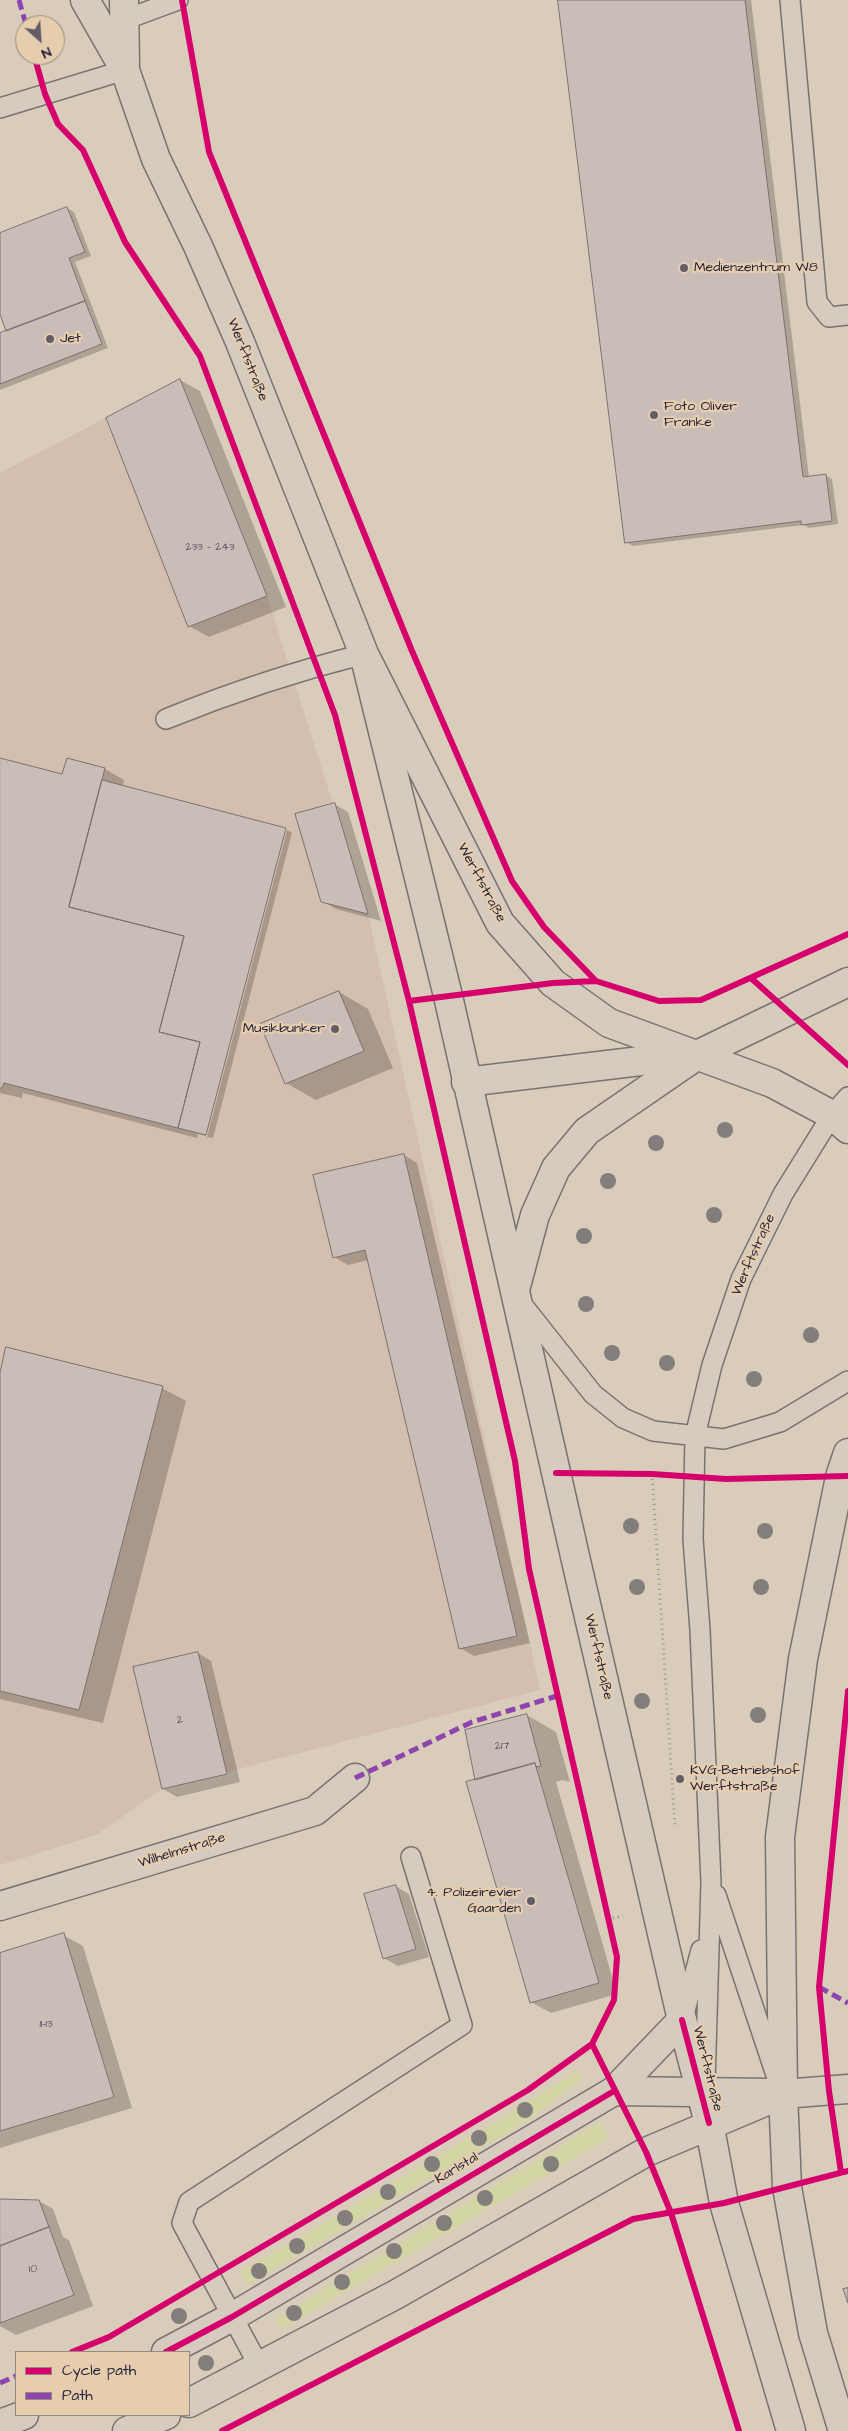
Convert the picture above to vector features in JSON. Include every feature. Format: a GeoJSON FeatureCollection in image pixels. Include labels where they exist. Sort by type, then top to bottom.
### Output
{"type":"FeatureCollection","features":[{"type":"Feature","properties":{"kind":"main road","name":"Werftstraße"},"geometry":{"type":"LineString","coordinates":[[86,0],[125,70],[156,159],[198,246],[240,342],[364,654],[500,923],[553,983],[609,1023],[698,1054],[843,1113]]}},
{"type":"Feature","properties":{"kind":"main road","name":"Werftstraße"},"geometry":{"type":"LineString","coordinates":[[124,10],[125,70]]}},
{"type":"Feature","properties":{"kind":"main road","name":"Werftstraße"},"geometry":{"type":"LineString","coordinates":[[364,654],[442,972],[514,1294],[682,2020],[702,2092],[724,2203],[791,2431]]}},
{"type":"Feature","properties":{"kind":"main road"},"geometry":{"type":"LineString","coordinates":[[698,1054],[848,982]]}},
{"type":"Feature","properties":{"kind":"main road","name":"Werftstraße"},"geometry":{"type":"LineString","coordinates":[[466,1082],[698,1054]]}},
{"type":"Feature","properties":{"kind":"main road","name":"Werftstraße"},"geometry":{"type":"LineString","coordinates":[[514,1294],[535,1215],[556,1168],[586,1131],[698,1054]]}},
{"type":"Feature","properties":{"kind":"main road","name":"Werftstraße"},"geometry":{"type":"LineString","coordinates":[[843,2431],[813,2333],[787,2187],[782,2094],[780,1837],[803,1659],[840,1477],[848,1453]]}},
{"type":"Feature","properties":{"kind":"main road","name":"Wilhelmstraße"},"geometry":{"type":"LineString","coordinates":[[0,1906],[315,1811],[355,1778]]}},
{"type":"Feature","properties":{"kind":"main road","name":"Karlstal"},"geometry":{"type":"LineString","coordinates":[[168,2351],[232,2317],[614,2091],[682,2020]]}},
{"type":"Feature","properties":{"kind":"main road"},"geometry":{"type":"LineString","coordinates":[[614,2091],[782,2094],[848,2089]]}},
{"type":"Feature","properties":{"kind":"main road"},"geometry":{"type":"LineString","coordinates":[[190,2402],[395,2295],[646,2152],[709,2123],[782,2094]]}},
{"type":"Feature","properties":{"kind":"main road"},"geometry":{"type":"LineString","coordinates":[[0,2425],[22,2416]]}},
{"type":"Feature","properties":{"kind":"main road"},"geometry":{"type":"LineString","coordinates":[[127,2431],[164,2416]]}},
{"type":"Feature","properties":{"kind":"lane"},"geometry":{"type":"LineString","coordinates":[[124,10],[178,0]]}},
{"type":"Feature","properties":{"kind":"lane"},"geometry":{"type":"LineString","coordinates":[[790,0],[817,302],[829,317],[848,315]]}},
{"type":"Feature","properties":{"kind":"lane"},"geometry":{"type":"LineString","coordinates":[[0,108],[125,70]]}},
{"type":"Feature","properties":{"kind":"lane"},"geometry":{"type":"LineString","coordinates":[[166,719],[237,692],[318,666],[364,654]]}},
{"type":"Feature","properties":{"kind":"lane","name":"Werftstraße"},"geometry":{"type":"LineString","coordinates":[[702,2092],[711,1882],[700,1630],[693,1539],[694,1436],[712,1365],[740,1279],[783,1194],[843,1113]]}},
{"type":"Feature","properties":{"kind":"lane"},"geometry":{"type":"LineString","coordinates":[[514,1294],[593,1394],[623,1418],[653,1431],[724,1439],[780,1422],[848,1381]]}},
{"type":"Feature","properties":{"kind":"lane"},"geometry":{"type":"LineString","coordinates":[[259,2366],[182,2223],[189,2202],[462,2025],[411,1857]]}},
{"type":"Feature","properties":{"kind":"lane","name":"Werftstraße"},"geometry":{"type":"LineString","coordinates":[[682,2020],[700,1957],[711,1882]]}},
{"type":"Feature","properties":{"kind":"lane","name":"Werftstraße"},"geometry":{"type":"LineString","coordinates":[[711,1882],[782,2094]]}},
{"type":"Feature","properties":{"kind":"path"},"geometry":{"type":"LineString","coordinates":[[652,1474],[675,1827]]}},
{"type":"Feature","properties":{"kind":"path"},"geometry":{"type":"LineString","coordinates":[[608,1919],[657,1911]]}},
{"type":"Feature","properties":{"kind":"shaded area"},"geometry":{"type":"Polygon","coordinates":[[[180,379],[267,596],[368,914],[540,1690],[162,1789],[96,1835],[0,1865],[0,473],[180,379]]]}},
{"type":"Feature","properties":{"kind":"green space"},"geometry":{"type":"Polygon","coordinates":[[[576,2071],[582,2079],[529,2120],[247,2285],[240,2272],[504,2117],[576,2071]]]}},
{"type":"Feature","properties":{"kind":"green space"},"geometry":{"type":"Polygon","coordinates":[[[600,2122],[608,2138],[598,2145],[287,2326],[281,2327],[275,2323],[278,2317],[600,2122]]]}},
{"type":"Feature","properties":{"kind":"building","name":"Medienzentrum W8"},"geometry":{"type":"Polygon","coordinates":[[[558,0],[745,0],[803,477],[826,474],[832,521],[801,525],[801,521],[625,543],[558,0]]]}},
{"type":"Feature","properties":{"kind":"building"},"geometry":{"type":"Polygon","coordinates":[[[67,207],[85,252],[69,258],[85,301],[6,331],[0,314],[0,233],[67,207]]]}},
{"type":"Feature","properties":{"kind":"building","name":"Jet"},"geometry":{"type":"Polygon","coordinates":[[[85,301],[102,344],[0,384],[0,333],[85,301]]]}},
{"type":"Feature","properties":{"kind":"building"},"geometry":{"type":"Polygon","coordinates":[[[180,379],[267,596],[188,627],[106,418],[180,379]]]}},
{"type":"Feature","properties":{"kind":"building"},"geometry":{"type":"Polygon","coordinates":[[[0,758],[62,774],[67,758],[105,768],[69,907],[184,936],[159,1032],[200,1042],[178,1128],[4,1083],[2,1088],[0,1088],[0,758]]]}},
{"type":"Feature","properties":{"kind":"building"},"geometry":{"type":"Polygon","coordinates":[[[102,780],[286,828],[206,1135],[178,1128],[200,1042],[159,1032],[184,936],[69,907],[102,780]]]}},
{"type":"Feature","properties":{"kind":"building"},"geometry":{"type":"Polygon","coordinates":[[[335,803],[368,914],[321,902],[295,814],[335,803]]]}},
{"type":"Feature","properties":{"kind":"building"},"geometry":{"type":"Polygon","coordinates":[[[339,991],[364,1051],[285,1084],[260,1024],[339,991]]]}},
{"type":"Feature","properties":{"kind":"building"},"geometry":{"type":"Polygon","coordinates":[[[404,1154],[517,1636],[459,1649],[365,1250],[333,1258],[313,1175],[404,1154]]]}},
{"type":"Feature","properties":{"kind":"building"},"geometry":{"type":"Polygon","coordinates":[[[6,1347],[163,1386],[79,1710],[0,1691],[0,1373],[6,1347]]]}},
{"type":"Feature","properties":{"kind":"building"},"geometry":{"type":"Polygon","coordinates":[[[198,1652],[227,1774],[162,1789],[133,1667],[198,1652]]]}},
{"type":"Feature","properties":{"kind":"building"},"geometry":{"type":"Polygon","coordinates":[[[527,1714],[541,1766],[536,1767],[535,1763],[475,1780],[465,1730],[527,1714]]]}},
{"type":"Feature","properties":{"kind":"building"},"geometry":{"type":"Polygon","coordinates":[[[535,1763],[599,1983],[530,2003],[466,1782],[535,1763]]]}},
{"type":"Feature","properties":{"kind":"building"},"geometry":{"type":"Polygon","coordinates":[[[396,1885],[416,1949],[383,1959],[364,1894],[396,1885]]]}},
{"type":"Feature","properties":{"kind":"building"},"geometry":{"type":"Polygon","coordinates":[[[64,1933],[114,2097],[0,2131],[0,1953],[64,1933]]]}},
{"type":"Feature","properties":{"kind":"building"},"geometry":{"type":"Polygon","coordinates":[[[0,2199],[39,2200],[49,2227],[0,2246],[0,2199]]]}},
{"type":"Feature","properties":{"kind":"building"},"geometry":{"type":"Polygon","coordinates":[[[49,2227],[74,2295],[0,2323],[0,2246],[49,2227]]]}},
{"type":"Feature","properties":{"kind":"building"},"geometry":{"type":"Polygon","coordinates":[[[848,2288],[848,2303],[843,2289],[848,2288]]]}},
{"type":"Feature","properties":{"kind":"marked path"},"geometry":{"type":"LineString","coordinates":[[19,0],[23,15]]}},
{"type":"Feature","properties":{"kind":"marked path"},"geometry":{"type":"LineString","coordinates":[[355,1778],[472,1722],[557,1696]]}},
{"type":"Feature","properties":{"kind":"marked path"},"geometry":{"type":"LineString","coordinates":[[819,1987],[848,2003]]}},
{"type":"Feature","properties":{"kind":"marked path"},"geometry":{"type":"LineString","coordinates":[[0,2383],[15,2376]]}},
{"type":"Feature","properties":{"kind":"cycle path"},"geometry":{"type":"LineString","coordinates":[[182,0],[209,152],[412,651],[512,881],[544,927],[596,981]]}},
{"type":"Feature","properties":{"kind":"cycle path"},"geometry":{"type":"LineString","coordinates":[[37,65],[45,94],[58,124],[83,150],[125,242],[200,356],[335,715],[409,1001],[515,1461],[529,1569],[617,1957],[614,2000],[592,2044],[528,2090],[109,2337],[74,2351]]}},
{"type":"Feature","properties":{"kind":"cycle path"},"geometry":{"type":"LineString","coordinates":[[409,1001],[553,983],[596,981],[659,1001],[701,1000],[848,934]]}},
{"type":"Feature","properties":{"kind":"cycle path"},"geometry":{"type":"LineString","coordinates":[[752,979],[848,1065]]}},
{"type":"Feature","properties":{"kind":"cycle path"},"geometry":{"type":"LineString","coordinates":[[556,1473],[652,1474],[726,1479],[848,1476]]}},
{"type":"Feature","properties":{"kind":"cycle path"},"geometry":{"type":"LineString","coordinates":[[841,2172],[829,2091],[819,1987],[848,1691]]}},
{"type":"Feature","properties":{"kind":"cycle path"},"geometry":{"type":"LineString","coordinates":[[682,2020],[709,2123]]}},
{"type":"Feature","properties":{"kind":"cycle path"},"geometry":{"type":"LineString","coordinates":[[592,2044],[646,2152],[671,2213],[739,2431]]}},
{"type":"Feature","properties":{"kind":"cycle path"},"geometry":{"type":"LineString","coordinates":[[168,2351],[232,2317],[614,2091]]}},
{"type":"Feature","properties":{"kind":"cycle path"},"geometry":{"type":"LineString","coordinates":[[222,2431],[633,2219],[724,2203],[848,2171]]}},
{"type":"Feature","properties":{"kind":"place","name":"Medienzentrum W8"},"geometry":{"type":"Point","coordinates":[684,268]}},
{"type":"Feature","properties":{"kind":"place","name":"Jet"},"geometry":{"type":"Point","coordinates":[50,339]}},
{"type":"Feature","properties":{"kind":"place","name":"Foto Oliver Franke"},"geometry":{"type":"Point","coordinates":[654,415]}},
{"type":"Feature","properties":{"kind":"place","name":"Musikbunker"},"geometry":{"type":"Point","coordinates":[335,1029]}},
{"type":"Feature","properties":{"kind":"place","name":"KVG-Betriebshof Werftstraße"},"geometry":{"type":"Point","coordinates":[680,1779]}},
{"type":"Feature","properties":{"kind":"place","name":"4. Polizeirevier Gaarden"},"geometry":{"type":"Point","coordinates":[531,1901]}}]}
